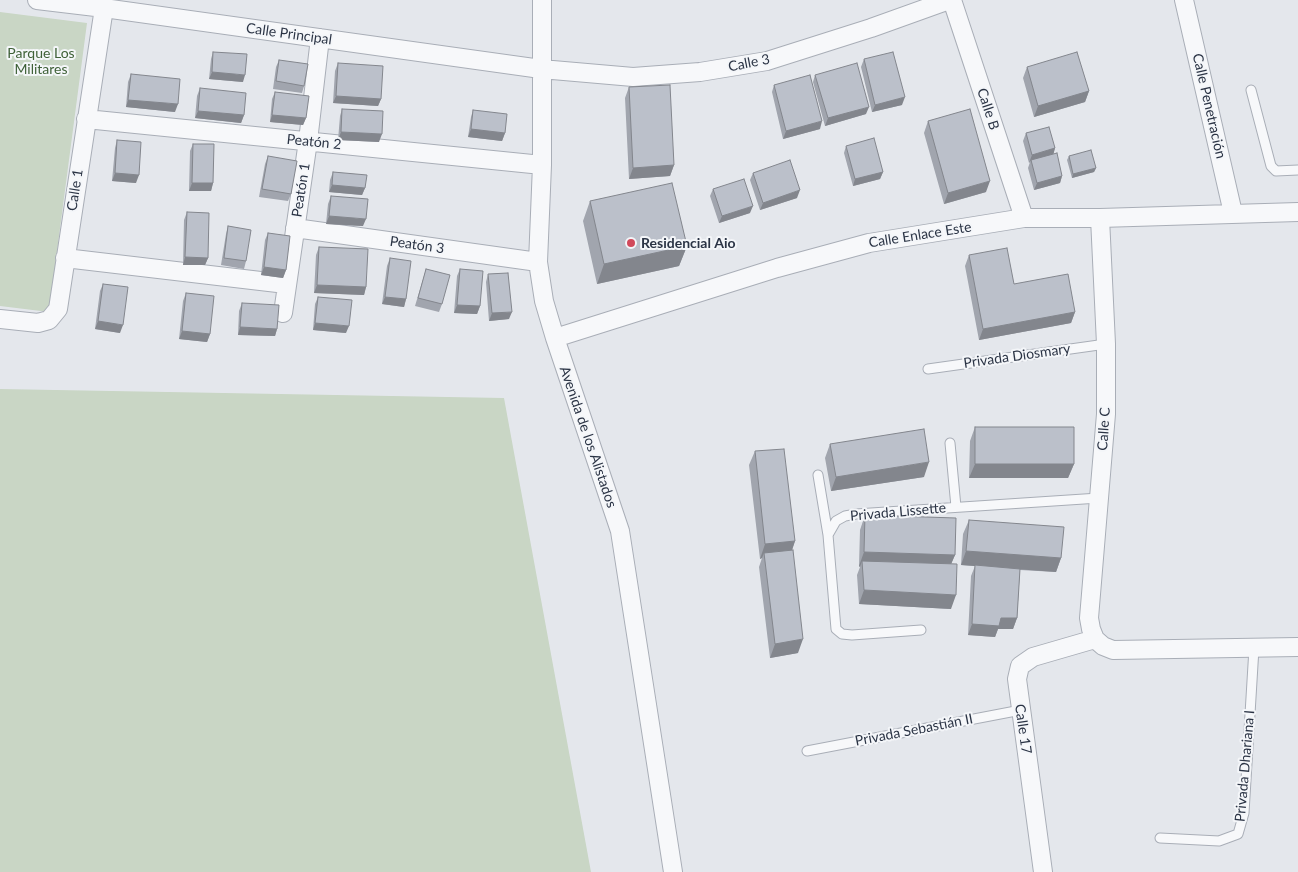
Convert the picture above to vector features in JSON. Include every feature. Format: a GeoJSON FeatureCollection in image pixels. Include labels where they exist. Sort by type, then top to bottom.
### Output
{"type":"FeatureCollection","features":[{"type":"Feature","properties":{"kind":"street","name":"Calle Principal"},"geometry":{"type":"LineString","coordinates":[[37,0],[541,70]]}},
{"type":"Feature","properties":{"kind":"street","name":"Avenida de los Alistados"},"geometry":{"type":"LineString","coordinates":[[542,0],[542,165],[538,262],[544,301],[555,338],[620,531],[673,872]]}},
{"type":"Feature","properties":{"kind":"street","name":"Calle 3"},"geometry":{"type":"LineString","coordinates":[[541,70],[633,77],[700,72],[767,61],[872,28],[950,0]]}},
{"type":"Feature","properties":{"kind":"street","name":"Calle B"},"geometry":{"type":"LineString","coordinates":[[950,0],[1024,218]]}},
{"type":"Feature","properties":{"kind":"street","name":"Calle Penetración"},"geometry":{"type":"LineString","coordinates":[[1184,0],[1233,213]]}},
{"type":"Feature","properties":{"kind":"street","name":"Calle 1"},"geometry":{"type":"LineString","coordinates":[[0,319],[38,323],[49,320],[58,309],[104,8]]}},
{"type":"Feature","properties":{"kind":"street","name":"Peatón 1"},"geometry":{"type":"LineString","coordinates":[[283,313],[308,141],[320,38]]}},
{"type":"Feature","properties":{"kind":"street","name":"Peatón 2"},"geometry":{"type":"LineString","coordinates":[[86,118],[542,165]]}},
{"type":"Feature","properties":{"kind":"street","name":"Calle Enlace Este"},"geometry":{"type":"LineString","coordinates":[[555,338],[777,268],[869,243],[1024,218],[1100,218],[1298,212]]}},
{"type":"Feature","properties":{"kind":"street","name":"Calle C"},"geometry":{"type":"LineString","coordinates":[[1095,639],[1089,618],[1106,414],[1106,344],[1100,218]]}},
{"type":"Feature","properties":{"kind":"street","name":"Peatón 3"},"geometry":{"type":"LineString","coordinates":[[295,228],[538,262]]}},
{"type":"Feature","properties":{"kind":"street"},"geometry":{"type":"LineString","coordinates":[[65,258],[286,284]]}},
{"type":"Feature","properties":{"kind":"street"},"geometry":{"type":"LineString","coordinates":[[1095,639],[1103,646],[1113,650],[1298,647]]}},
{"type":"Feature","properties":{"kind":"street","name":"Calle 17"},"geometry":{"type":"LineString","coordinates":[[1043,872],[1016,678],[1020,666],[1034,657],[1095,639]]}},
{"type":"Feature","properties":{"kind":"lane"},"geometry":{"type":"LineString","coordinates":[[1251,90],[1271,166],[1276,171],[1298,170]]}},
{"type":"Feature","properties":{"kind":"lane","name":"Privada Diosmary"},"geometry":{"type":"LineString","coordinates":[[928,369],[1106,344]]}},
{"type":"Feature","properties":{"kind":"lane"},"geometry":{"type":"LineString","coordinates":[[950,443],[956,507]]}},
{"type":"Feature","properties":{"kind":"lane"},"geometry":{"type":"LineString","coordinates":[[818,475],[828,535],[836,629],[842,634],[852,635],[921,630]]}},
{"type":"Feature","properties":{"kind":"lane","name":"Privada Lissette"},"geometry":{"type":"LineString","coordinates":[[828,535],[836,521],[845,516],[856,514],[1099,498]]}},
{"type":"Feature","properties":{"kind":"lane","name":"Privada Dhariana I"},"geometry":{"type":"LineString","coordinates":[[1160,838],[1219,841],[1238,834],[1244,813],[1254,648]]}},
{"type":"Feature","properties":{"kind":"lane","name":"Privada Sebastián II"},"geometry":{"type":"LineString","coordinates":[[807,751],[1021,710]]}},
{"type":"Feature","properties":{"kind":"green space","name":"Parque Los Militares"},"geometry":{"type":"Polygon","coordinates":[[[0,12],[87,23],[49,312],[0,306],[0,12]]]}},
{"type":"Feature","properties":{"kind":"green space"},"geometry":{"type":"Polygon","coordinates":[[[0,389],[504,398],[591,872],[0,872],[0,389]]]}},
{"type":"Feature","properties":{"kind":"building"},"geometry":{"type":"Polygon","coordinates":[[[213,52],[247,54],[245,75],[212,72],[213,52]]]}},
{"type":"Feature","properties":{"kind":"building"},"geometry":{"type":"Polygon","coordinates":[[[893,52],[905,97],[875,105],[864,59],[893,52]]]}},
{"type":"Feature","properties":{"kind":"building"},"geometry":{"type":"Polygon","coordinates":[[[1077,52],[1089,91],[1038,106],[1027,67],[1077,52]]]}},
{"type":"Feature","properties":{"kind":"building"},"geometry":{"type":"Polygon","coordinates":[[[279,60],[308,64],[304,86],[276,81],[279,60]]]}},
{"type":"Feature","properties":{"kind":"building"},"geometry":{"type":"Polygon","coordinates":[[[338,63],[383,66],[381,99],[336,96],[338,63]]]}},
{"type":"Feature","properties":{"kind":"building"},"geometry":{"type":"Polygon","coordinates":[[[857,63],[869,107],[828,118],[815,75],[857,63]]]}},
{"type":"Feature","properties":{"kind":"building"},"geometry":{"type":"Polygon","coordinates":[[[131,74],[180,79],[178,104],[128,100],[131,74]]]}},
{"type":"Feature","properties":{"kind":"building"},"geometry":{"type":"Polygon","coordinates":[[[810,75],[822,121],[786,131],[774,85],[810,75]]]}},
{"type":"Feature","properties":{"kind":"building"},"geometry":{"type":"Polygon","coordinates":[[[670,85],[674,165],[633,168],[629,87],[670,85]]]}},
{"type":"Feature","properties":{"kind":"building"},"geometry":{"type":"Polygon","coordinates":[[[200,88],[246,93],[244,115],[198,111],[200,88]]]}},
{"type":"Feature","properties":{"kind":"building"},"geometry":{"type":"Polygon","coordinates":[[[275,92],[309,96],[306,118],[272,115],[275,92]]]}},
{"type":"Feature","properties":{"kind":"building"},"geometry":{"type":"Polygon","coordinates":[[[342,109],[383,111],[382,134],[341,132],[342,109]]]}},
{"type":"Feature","properties":{"kind":"building"},"geometry":{"type":"Polygon","coordinates":[[[970,109],[990,181],[948,193],[928,121],[970,109]]]}},
{"type":"Feature","properties":{"kind":"building"},"geometry":{"type":"Polygon","coordinates":[[[473,110],[507,114],[505,133],[471,129],[473,110]]]}},
{"type":"Feature","properties":{"kind":"building"},"geometry":{"type":"Polygon","coordinates":[[[1049,127],[1055,148],[1032,155],[1026,133],[1049,127]]]}},
{"type":"Feature","properties":{"kind":"building"},"geometry":{"type":"Polygon","coordinates":[[[874,138],[883,172],[855,179],[846,146],[874,138]]]}},
{"type":"Feature","properties":{"kind":"building"},"geometry":{"type":"Polygon","coordinates":[[[117,140],[141,142],[139,175],[115,173],[117,140]]]}},
{"type":"Feature","properties":{"kind":"building"},"geometry":{"type":"Polygon","coordinates":[[[193,144],[214,144],[213,183],[192,183],[193,144]]]}},
{"type":"Feature","properties":{"kind":"building"},"geometry":{"type":"Polygon","coordinates":[[[1091,150],[1096,168],[1073,174],[1069,156],[1091,150]]]}},
{"type":"Feature","properties":{"kind":"building"},"geometry":{"type":"Polygon","coordinates":[[[1057,153],[1062,176],[1037,183],[1031,160],[1057,153]]]}},
{"type":"Feature","properties":{"kind":"building"},"geometry":{"type":"Polygon","coordinates":[[[268,156],[297,161],[291,194],[262,189],[268,156]]]}},
{"type":"Feature","properties":{"kind":"building"},"geometry":{"type":"Polygon","coordinates":[[[790,160],[800,190],[763,203],[753,173],[790,160]]]}},
{"type":"Feature","properties":{"kind":"building"},"geometry":{"type":"Polygon","coordinates":[[[333,172],[367,175],[365,188],[332,185],[333,172]]]}},
{"type":"Feature","properties":{"kind":"building"},"geometry":{"type":"Polygon","coordinates":[[[744,179],[753,206],[722,216],[713,189],[744,179]]]}},
{"type":"Feature","properties":{"kind":"building","name":"Residencial Aio"},"geometry":{"type":"Polygon","coordinates":[[[672,183],[687,246],[604,264],[590,201],[672,183]]]}},
{"type":"Feature","properties":{"kind":"building"},"geometry":{"type":"Polygon","coordinates":[[[331,196],[368,199],[366,219],[329,216],[331,196]]]}},
{"type":"Feature","properties":{"kind":"building"},"geometry":{"type":"Polygon","coordinates":[[[187,212],[209,213],[208,258],[185,257],[187,212]]]}},
{"type":"Feature","properties":{"kind":"building"},"geometry":{"type":"Polygon","coordinates":[[[228,226],[251,230],[246,261],[224,258],[228,226]]]}},
{"type":"Feature","properties":{"kind":"building"},"geometry":{"type":"Polygon","coordinates":[[[268,233],[290,236],[286,270],[264,267],[268,233]]]}},
{"type":"Feature","properties":{"kind":"building"},"geometry":{"type":"Polygon","coordinates":[[[319,247],[368,249],[366,287],[317,285],[319,247]]]}},
{"type":"Feature","properties":{"kind":"building"},"geometry":{"type":"Polygon","coordinates":[[[1007,248],[1014,284],[1068,274],[1075,312],[983,329],[969,255],[1007,248]]]}},
{"type":"Feature","properties":{"kind":"building"},"geometry":{"type":"Polygon","coordinates":[[[390,258],[411,261],[406,299],[385,297],[390,258]]]}},
{"type":"Feature","properties":{"kind":"building"},"geometry":{"type":"Polygon","coordinates":[[[426,269],[450,275],[442,304],[418,298],[426,269]]]}},
{"type":"Feature","properties":{"kind":"building"},"geometry":{"type":"Polygon","coordinates":[[[460,269],[483,271],[480,306],[457,305],[460,269]]]}},
{"type":"Feature","properties":{"kind":"building"},"geometry":{"type":"Polygon","coordinates":[[[508,273],[512,312],[492,313],[488,274],[508,273]]]}},
{"type":"Feature","properties":{"kind":"building"},"geometry":{"type":"Polygon","coordinates":[[[103,284],[128,287],[123,325],[98,321],[103,284]]]}},
{"type":"Feature","properties":{"kind":"building"},"geometry":{"type":"Polygon","coordinates":[[[186,293],[214,296],[210,334],[182,331],[186,293]]]}},
{"type":"Feature","properties":{"kind":"building"},"geometry":{"type":"Polygon","coordinates":[[[318,297],[352,300],[349,326],[315,323],[318,297]]]}},
{"type":"Feature","properties":{"kind":"building"},"geometry":{"type":"Polygon","coordinates":[[[242,303],[279,305],[277,329],[240,327],[242,303]]]}},
{"type":"Feature","properties":{"kind":"building"},"geometry":{"type":"Polygon","coordinates":[[[975,427],[1074,427],[1074,464],[975,464],[975,427]]]}},
{"type":"Feature","properties":{"kind":"building"},"geometry":{"type":"Polygon","coordinates":[[[924,429],[929,462],[836,477],[830,444],[924,429]]]}},
{"type":"Feature","properties":{"kind":"building"},"geometry":{"type":"Polygon","coordinates":[[[784,449],[795,541],[765,544],[755,451],[784,449]]]}},
{"type":"Feature","properties":{"kind":"building"},"geometry":{"type":"Polygon","coordinates":[[[865,515],[956,518],[955,555],[864,552],[865,515]]]}},
{"type":"Feature","properties":{"kind":"building"},"geometry":{"type":"Polygon","coordinates":[[[969,520],[1064,527],[1061,558],[966,551],[969,520]]]}},
{"type":"Feature","properties":{"kind":"building"},"geometry":{"type":"Polygon","coordinates":[[[793,550],[803,639],[775,644],[764,553],[793,550]]]}},
{"type":"Feature","properties":{"kind":"building"},"geometry":{"type":"Polygon","coordinates":[[[862,561],[957,564],[956,595],[864,590],[862,561]]]}},
{"type":"Feature","properties":{"kind":"building"},"geometry":{"type":"Polygon","coordinates":[[[975,565],[1020,569],[1017,618],[1001,618],[999,626],[972,624],[975,565]]]}},
{"type":"Feature","properties":{"kind":"place","name":"Residencial Aio"},"geometry":{"type":"Point","coordinates":[631,243]}}]}
